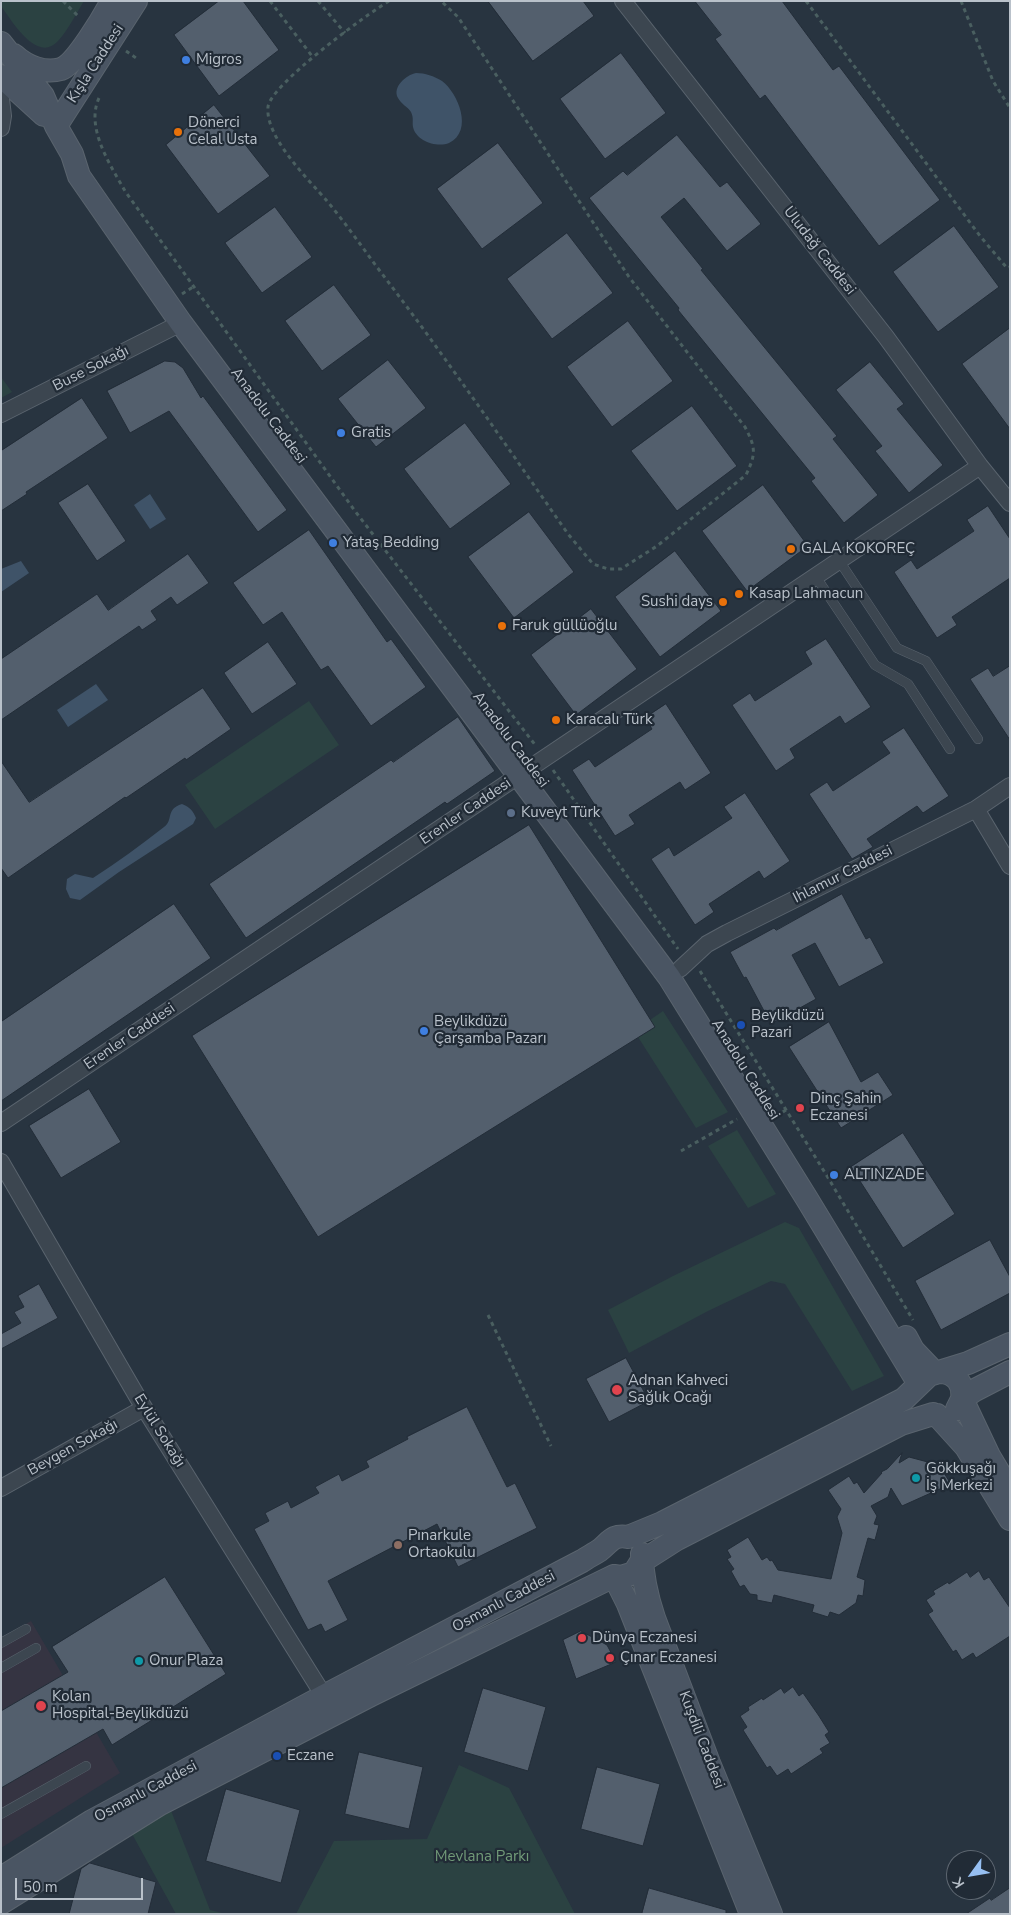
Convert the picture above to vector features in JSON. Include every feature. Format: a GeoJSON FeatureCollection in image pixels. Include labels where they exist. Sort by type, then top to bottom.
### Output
{"type":"FeatureCollection","features":[{"type":"Feature","properties":{"kind":"main road","name":"Kışla Caddesi"},"geometry":{"type":"LineString","coordinates":[[1,43],[19,59],[31,66],[48,70],[62,68],[71,62],[112,1]]}},
{"type":"Feature","properties":{"kind":"main road","name":"Kışla Caddesi"},"geometry":{"type":"LineString","coordinates":[[56,126],[136,1]]}},
{"type":"Feature","properties":{"kind":"main road","name":"Anadolu Caddesi"},"geometry":{"type":"LineString","coordinates":[[1,43],[44,96],[56,126],[72,154],[92,169],[187,319],[254,400],[526,772],[679,969],[732,1048],[813,1196],[913,1350],[928,1379]]}},
{"type":"Feature","properties":{"kind":"main road","name":"Anadolu Caddesi"},"geometry":{"type":"LineString","coordinates":[[1,76],[56,126]]}},
{"type":"Feature","properties":{"kind":"main road","name":"Osmanlı Caddesi"},"geometry":{"type":"LineString","coordinates":[[1,1878],[92,1821],[324,1696],[573,1566],[603,1548],[616,1536],[628,1537],[662,1523],[904,1399],[928,1379],[1010,1344]]}},
{"type":"Feature","properties":{"kind":"main road","name":"Osmanlı Caddesi"},"geometry":{"type":"LineString","coordinates":[[1,1903],[160,1804],[371,1695],[614,1576],[621,1577],[634,1573],[641,1562],[677,1539],[893,1428],[935,1414],[950,1414],[960,1406],[962,1399],[986,1383],[1010,1372]]}},
{"type":"Feature","properties":{"kind":"main road"},"geometry":{"type":"LineString","coordinates":[[1010,1491],[986,1450],[962,1399],[963,1393],[958,1380],[948,1373],[928,1379],[920,1402],[924,1408],[935,1414],[966,1447],[1010,1519]]}},
{"type":"Feature","properties":{"kind":"main road"},"geometry":{"type":"LineString","coordinates":[[628,1537],[634,1540],[641,1550],[641,1562]]}},
{"type":"Feature","properties":{"kind":"main road"},"geometry":{"type":"LineString","coordinates":[[603,1548],[602,1561],[608,1572],[614,1576]]}},
{"type":"Feature","properties":{"kind":"main road","name":"Kuşdili Caddesi"},"geometry":{"type":"LineString","coordinates":[[641,1562],[647,1596],[654,1618],[709,1763],[771,1914]]}},
{"type":"Feature","properties":{"kind":"main road","name":"Kuşdili Caddesi"},"geometry":{"type":"LineString","coordinates":[[614,1576],[628,1604],[751,1914]]}},
{"type":"Feature","properties":{"kind":"street","name":"Uludağ Caddesi"},"geometry":{"type":"LineString","coordinates":[[623,1],[886,337],[980,466],[1010,503]]}},
{"type":"Feature","properties":{"kind":"street"},"geometry":{"type":"LineString","coordinates":[[1,99],[3,116],[1,128]]}},
{"type":"Feature","properties":{"kind":"street","name":"Buse Sokağı"},"geometry":{"type":"LineString","coordinates":[[1,414],[187,319]]}},
{"type":"Feature","properties":{"kind":"street","name":"Erenler Caddesi"},"geometry":{"type":"LineString","coordinates":[[1,1122],[840,562],[980,466]]}},
{"type":"Feature","properties":{"kind":"street","name":"Ihlamur Caddesi"},"geometry":{"type":"LineString","coordinates":[[679,969],[707,944],[728,932],[976,809],[1010,786]]}},
{"type":"Feature","properties":{"kind":"street"},"geometry":{"type":"LineString","coordinates":[[976,809],[1010,866]]}},
{"type":"Feature","properties":{"kind":"street","name":"Eylül Sokağı"},"geometry":{"type":"LineString","coordinates":[[1,1162],[144,1408],[324,1696]]}},
{"type":"Feature","properties":{"kind":"street","name":"Beygen Sokağı"},"geometry":{"type":"LineString","coordinates":[[1,1488],[144,1408]]}},
{"type":"Feature","properties":{"kind":"lane"},"geometry":{"type":"LineString","coordinates":[[840,562],[897,648],[926,661],[978,739]]}},
{"type":"Feature","properties":{"kind":"lane"},"geometry":{"type":"LineString","coordinates":[[816,577],[875,666],[908,684],[950,749]]}},
{"type":"Feature","properties":{"kind":"lane"},"geometry":{"type":"LineString","coordinates":[[1,1643],[26,1628]]}},
{"type":"Feature","properties":{"kind":"lane"},"geometry":{"type":"LineString","coordinates":[[1,1668],[36,1648]]}},
{"type":"Feature","properties":{"kind":"lane"},"geometry":{"type":"LineString","coordinates":[[1,1814],[86,1766]]}},
{"type":"Feature","properties":{"kind":"path"},"geometry":{"type":"LineString","coordinates":[[62,1],[80,18]]}},
{"type":"Feature","properties":{"kind":"path"},"geometry":{"type":"LineString","coordinates":[[270,1],[312,56]]}},
{"type":"Feature","properties":{"kind":"path"},"geometry":{"type":"LineString","coordinates":[[318,1],[345,33]]}},
{"type":"Feature","properties":{"kind":"path"},"geometry":{"type":"LineString","coordinates":[[389,1],[312,56],[277,90],[268,105],[268,117],[274,133],[429,335],[568,534],[593,564],[608,569],[621,569],[657,546],[746,475],[754,458],[754,443],[744,427],[630,277],[458,17],[440,1]]}},
{"type":"Feature","properties":{"kind":"path"},"geometry":{"type":"LineString","coordinates":[[806,1],[980,236],[1007,268],[1010,267]]}},
{"type":"Feature","properties":{"kind":"path"},"geometry":{"type":"LineString","coordinates":[[961,1],[993,81],[1010,108]]}},
{"type":"Feature","properties":{"kind":"path"},"geometry":{"type":"LineString","coordinates":[[124,58],[128,53]]}},
{"type":"Feature","properties":{"kind":"path"},"geometry":{"type":"LineString","coordinates":[[102,93],[97,101],[98,137],[106,158],[125,191],[355,512],[526,732]]}},
{"type":"Feature","properties":{"kind":"path"},"geometry":{"type":"LineString","coordinates":[[565,787],[677,948],[679,969],[698,969],[781,1101],[914,1321]]}},
{"type":"Feature","properties":{"kind":"path"},"geometry":{"type":"LineString","coordinates":[[681,1151],[740,1118]]}},
{"type":"Feature","properties":{"kind":"path"},"geometry":{"type":"LineString","coordinates":[[488,1314],[551,1446]]}},
{"type":"Feature","properties":{"kind":"shaded area"},"geometry":{"type":"Polygon","coordinates":[[[416,73],[429,75],[442,81],[458,103],[462,121],[461,130],[457,137],[449,143],[433,144],[418,136],[413,127],[411,112],[398,98],[398,86],[408,76],[416,73]]]}},
{"type":"Feature","properties":{"kind":"shaded area"},"geometry":{"type":"Polygon","coordinates":[[[150,494],[166,519],[150,529],[134,505],[150,494]]]}},
{"type":"Feature","properties":{"kind":"shaded area"},"geometry":{"type":"Polygon","coordinates":[[[21,561],[29,573],[1,592],[1,569],[21,561]]]}},
{"type":"Feature","properties":{"kind":"shaded area"},"geometry":{"type":"Polygon","coordinates":[[[96,684],[108,700],[68,727],[57,710],[96,684]]]}},
{"type":"Feature","properties":{"kind":"shaded area"},"geometry":{"type":"Polygon","coordinates":[[[182,804],[194,813],[196,818],[193,824],[80,900],[70,898],[66,889],[67,879],[75,874],[93,878],[164,827],[169,821],[173,809],[182,804]]]}},
{"type":"Feature","properties":{"kind":"shaded area","name":"Kolan Hospital-Beylikdüzü"},"geometry":{"type":"Polygon","coordinates":[[[31,1621],[120,1773],[1,1848],[1,1638],[31,1621]]]}},
{"type":"Feature","properties":{"kind":"green space"},"geometry":{"type":"Polygon","coordinates":[[[1,1],[84,1],[69,27],[58,41],[50,47],[42,47],[34,44],[18,30],[1,6],[1,1]]]}},
{"type":"Feature","properties":{"kind":"green space"},"geometry":{"type":"Polygon","coordinates":[[[1,377],[12,392],[1,398],[1,377]]]}},
{"type":"Feature","properties":{"kind":"green space"},"geometry":{"type":"Polygon","coordinates":[[[309,701],[339,745],[215,829],[185,785],[309,701]]]}},
{"type":"Feature","properties":{"kind":"green space"},"geometry":{"type":"Polygon","coordinates":[[[663,1011],[728,1112],[696,1128],[638,1037],[655,1027],[650,1020],[663,1011]]]}},
{"type":"Feature","properties":{"kind":"green space"},"geometry":{"type":"Polygon","coordinates":[[[737,1130],[776,1194],[748,1208],[708,1146],[737,1130]]]}},
{"type":"Feature","properties":{"kind":"green space"},"geometry":{"type":"Polygon","coordinates":[[[785,1222],[799,1228],[884,1376],[852,1391],[785,1284],[771,1281],[708,1311],[629,1353],[608,1310],[673,1276],[785,1222]]]}},
{"type":"Feature","properties":{"kind":"green space","name":"Mevlana Parkı"},"geometry":{"type":"Polygon","coordinates":[[[459,1765],[509,1788],[575,1914],[296,1914],[334,1841],[427,1839],[459,1765]]]}},
{"type":"Feature","properties":{"kind":"green space"},"geometry":{"type":"Polygon","coordinates":[[[170,1808],[210,1910],[226,1914],[176,1914],[131,1832],[170,1808]]]}},
{"type":"Feature","properties":{"kind":"building"},"geometry":{"type":"Polygon","coordinates":[[[219,1],[243,1],[279,50],[219,96],[174,35],[219,1]]]}},
{"type":"Feature","properties":{"kind":"building"},"geometry":{"type":"Polygon","coordinates":[[[488,1],[583,1],[594,16],[533,61],[488,1]]]}},
{"type":"Feature","properties":{"kind":"building"},"geometry":{"type":"Polygon","coordinates":[[[695,1],[782,1],[833,70],[839,66],[940,200],[879,246],[765,95],[760,99],[715,39],[721,35],[695,1]]]}},
{"type":"Feature","properties":{"kind":"building"},"geometry":{"type":"Polygon","coordinates":[[[621,53],[666,113],[605,159],[560,99],[621,53]]]}},
{"type":"Feature","properties":{"kind":"building"},"geometry":{"type":"Polygon","coordinates":[[[214,105],[270,176],[218,214],[166,145],[214,105]]]}},
{"type":"Feature","properties":{"kind":"building"},"geometry":{"type":"Polygon","coordinates":[[[677,135],[720,187],[727,182],[761,224],[727,251],[684,198],[661,217],[703,269],[701,270],[837,436],[833,439],[878,495],[844,523],[811,481],[815,478],[589,198],[623,171],[627,175],[677,135]]]}},
{"type":"Feature","properties":{"kind":"building"},"geometry":{"type":"Polygon","coordinates":[[[498,143],[543,203],[482,249],[437,189],[498,143]]]}},
{"type":"Feature","properties":{"kind":"building"},"geometry":{"type":"Polygon","coordinates":[[[275,207],[312,257],[262,293],[225,243],[275,207]]]}},
{"type":"Feature","properties":{"kind":"building"},"geometry":{"type":"Polygon","coordinates":[[[954,226],[999,287],[938,332],[893,272],[954,226]]]}},
{"type":"Feature","properties":{"kind":"building"},"geometry":{"type":"Polygon","coordinates":[[[567,233],[613,293],[552,339],[507,279],[567,233]]]}},
{"type":"Feature","properties":{"kind":"building"},"geometry":{"type":"Polygon","coordinates":[[[334,285],[371,335],[322,371],[285,321],[334,285]]]}},
{"type":"Feature","properties":{"kind":"building"},"geometry":{"type":"Polygon","coordinates":[[[628,321],[673,381],[612,427],[567,367],[628,321]]]}},
{"type":"Feature","properties":{"kind":"building"},"geometry":{"type":"Polygon","coordinates":[[[1010,328],[1010,429],[962,364],[1010,328]]]}},
{"type":"Feature","properties":{"kind":"building"},"geometry":{"type":"Polygon","coordinates":[[[388,360],[426,408],[376,447],[338,399],[388,360]]]}},
{"type":"Feature","properties":{"kind":"building"},"geometry":{"type":"Polygon","coordinates":[[[165,361],[175,362],[183,368],[201,398],[203,396],[287,510],[258,532],[169,411],[130,433],[107,391],[165,361]]]}},
{"type":"Feature","properties":{"kind":"building"},"geometry":{"type":"Polygon","coordinates":[[[870,362],[904,404],[897,409],[943,465],[909,493],[875,451],[882,446],[836,390],[870,362]]]}},
{"type":"Feature","properties":{"kind":"building"},"geometry":{"type":"Polygon","coordinates":[[[82,398],[108,438],[26,492],[27,494],[1,511],[1,451],[82,398]]]}},
{"type":"Feature","properties":{"kind":"building"},"geometry":{"type":"Polygon","coordinates":[[[692,406],[737,466],[677,511],[631,451],[692,406]]]}},
{"type":"Feature","properties":{"kind":"building"},"geometry":{"type":"Polygon","coordinates":[[[465,423],[511,484],[450,529],[404,469],[465,423]]]}},
{"type":"Feature","properties":{"kind":"building"},"geometry":{"type":"Polygon","coordinates":[[[88,484],[126,541],[97,561],[58,503],[88,484]]]}},
{"type":"Feature","properties":{"kind":"building"},"geometry":{"type":"Polygon","coordinates":[[[763,485],[808,546],[747,591],[702,531],[763,485]]]}},
{"type":"Feature","properties":{"kind":"building"},"geometry":{"type":"Polygon","coordinates":[[[988,506],[1010,539],[1010,578],[952,617],[957,625],[937,638],[894,572],[911,560],[917,569],[974,531],[967,520],[988,506]]]}},
{"type":"Feature","properties":{"kind":"building"},"geometry":{"type":"Polygon","coordinates":[[[529,512],[574,572],[514,618],[468,557],[529,512]]]}},
{"type":"Feature","properties":{"kind":"building"},"geometry":{"type":"Polygon","coordinates":[[[309,530],[387,642],[391,639],[426,687],[371,726],[328,666],[321,670],[282,612],[263,625],[233,583],[309,530]]]}},
{"type":"Feature","properties":{"kind":"building"},"geometry":{"type":"Polygon","coordinates":[[[675,551],[721,611],[660,657],[615,597],[675,551]]]}},
{"type":"Feature","properties":{"kind":"building"},"geometry":{"type":"Polygon","coordinates":[[[188,554],[209,583],[177,605],[171,597],[151,611],[157,620],[142,630],[139,626],[1,720],[1,659],[97,594],[108,610],[188,554]]]}},
{"type":"Feature","properties":{"kind":"building"},"geometry":{"type":"Polygon","coordinates":[[[591,609],[637,669],[576,715],[531,655],[591,609]]]}},
{"type":"Feature","properties":{"kind":"building"},"geometry":{"type":"Polygon","coordinates":[[[826,639],[871,707],[845,724],[840,716],[790,749],[795,758],[776,771],[732,705],[750,693],[755,701],[812,664],[805,652],[826,639]]]}},
{"type":"Feature","properties":{"kind":"building"},"geometry":{"type":"Polygon","coordinates":[[[268,642],[297,684],[252,714],[224,673],[268,642]]]}},
{"type":"Feature","properties":{"kind":"building"},"geometry":{"type":"Polygon","coordinates":[[[1010,666],[1010,740],[970,679],[988,668],[993,676],[1010,666]]]}},
{"type":"Feature","properties":{"kind":"building"},"geometry":{"type":"Polygon","coordinates":[[[203,688],[231,729],[186,760],[185,758],[125,797],[8,878],[1,868],[1,761],[29,802],[203,688]]]}},
{"type":"Feature","properties":{"kind":"building"},"geometry":{"type":"Polygon","coordinates":[[[666,704],[711,773],[685,790],[680,782],[629,815],[635,824],[615,836],[572,770],[589,759],[595,767],[652,729],[645,718],[666,704]]]}},
{"type":"Feature","properties":{"kind":"building"},"geometry":{"type":"Polygon","coordinates":[[[458,717],[495,771],[447,804],[445,802],[246,938],[209,884],[391,760],[393,762],[458,717]]]}},
{"type":"Feature","properties":{"kind":"building"},"geometry":{"type":"Polygon","coordinates":[[[904,728],[949,796],[923,813],[917,806],[867,839],[873,847],[852,859],[809,794],[827,782],[833,791],[890,753],[882,742],[904,728]]]}},
{"type":"Feature","properties":{"kind":"building"},"geometry":{"type":"Polygon","coordinates":[[[745,793],[790,861],[764,879],[759,871],[709,904],[714,912],[695,925],[651,859],[669,847],[674,856],[732,818],[724,807],[745,793]]]}},
{"type":"Feature","properties":{"kind":"building","name":"Beylikdüzü Çarşamba Pazarı"},"geometry":{"type":"Polygon","coordinates":[[[529,825],[655,1027],[318,1237],[192,1036],[529,825]]]}},
{"type":"Feature","properties":{"kind":"building"},"geometry":{"type":"Polygon","coordinates":[[[842,894],[866,939],[870,937],[884,963],[839,987],[815,943],[792,955],[816,999],[771,1024],[746,977],[744,978],[730,952],[774,928],[776,930],[842,894]]]}},
{"type":"Feature","properties":{"kind":"building"},"geometry":{"type":"Polygon","coordinates":[[[174,904],[211,958],[1,1101],[1,1022],[174,904]]]}},
{"type":"Feature","properties":{"kind":"building"},"geometry":{"type":"Polygon","coordinates":[[[829,1022],[861,1082],[878,1072],[893,1095],[841,1128],[789,1047],[829,1022]]]}},
{"type":"Feature","properties":{"kind":"building"},"geometry":{"type":"Polygon","coordinates":[[[89,1089],[121,1142],[61,1178],[29,1126],[89,1089]]]}},
{"type":"Feature","properties":{"kind":"building"},"geometry":{"type":"Polygon","coordinates":[[[903,1133],[955,1214],[903,1248],[851,1167],[903,1133]]]}},
{"type":"Feature","properties":{"kind":"building"},"geometry":{"type":"Polygon","coordinates":[[[990,1240],[1010,1277],[1010,1293],[941,1330],[915,1281],[990,1240]]]}},
{"type":"Feature","properties":{"kind":"building"},"geometry":{"type":"Polygon","coordinates":[[[39,1284],[58,1318],[1,1349],[1,1334],[21,1323],[14,1312],[24,1307],[18,1296],[39,1284]]]}},
{"type":"Feature","properties":{"kind":"building","name":"Adnan Kahveci Sağlık Ocağı"},"geometry":{"type":"Polygon","coordinates":[[[626,1358],[649,1401],[609,1422],[586,1379],[626,1358]]]}},
{"type":"Feature","properties":{"kind":"building"},"geometry":{"type":"Polygon","coordinates":[[[467,1407],[507,1487],[515,1483],[537,1528],[458,1567],[437,1524],[328,1581],[348,1620],[325,1632],[321,1624],[308,1630],[254,1529],[269,1521],[265,1513],[288,1501],[291,1508],[319,1493],[315,1487],[339,1474],[342,1481],[369,1467],[366,1461],[408,1439],[407,1437],[467,1407]]]}},
{"type":"Feature","properties":{"kind":"building"},"geometry":{"type":"Polygon","coordinates":[[[902,1453],[899,1463],[909,1457],[939,1465],[951,1484],[902,1506],[891,1488],[888,1497],[871,1506],[877,1516],[874,1524],[879,1525],[875,1540],[868,1538],[857,1577],[865,1580],[863,1596],[858,1595],[856,1603],[839,1615],[830,1612],[828,1617],[812,1612],[814,1605],[774,1595],[772,1603],[757,1600],[757,1595],[750,1594],[744,1585],[740,1587],[731,1571],[734,1569],[727,1559],[731,1557],[727,1550],[748,1537],[762,1560],[767,1557],[770,1561],[772,1560],[778,1570],[831,1579],[842,1533],[837,1517],[841,1509],[828,1490],[849,1476],[854,1484],[857,1482],[864,1493],[881,1472],[887,1469],[902,1453]]]}},
{"type":"Feature","properties":{"kind":"building"},"geometry":{"type":"Polygon","coordinates":[[[979,1571],[984,1580],[989,1577],[1010,1608],[1010,1636],[976,1658],[973,1653],[962,1660],[956,1650],[953,1652],[928,1614],[933,1611],[926,1600],[935,1594],[933,1591],[948,1582],[949,1584],[967,1572],[970,1577],[979,1571]]]}},
{"type":"Feature","properties":{"kind":"building","name":"Onur Plaza"},"geometry":{"type":"Polygon","coordinates":[[[165,1577],[226,1674],[112,1745],[103,1729],[1,1788],[1,1711],[68,1672],[52,1647],[165,1577]]]}},
{"type":"Feature","properties":{"kind":"building"},"geometry":{"type":"Polygon","coordinates":[[[581,1631],[607,1645],[616,1662],[576,1679],[563,1640],[581,1631]]]}},
{"type":"Feature","properties":{"kind":"building"},"geometry":{"type":"Polygon","coordinates":[[[793,1687],[799,1696],[803,1693],[819,1716],[829,1732],[825,1735],[830,1743],[820,1749],[823,1753],[791,1774],[788,1769],[777,1776],[770,1766],[767,1768],[743,1730],[747,1727],[740,1716],[749,1710],[748,1707],[762,1698],[763,1700],[781,1688],[784,1693],[793,1687]]]}},
{"type":"Feature","properties":{"kind":"building"},"geometry":{"type":"Polygon","coordinates":[[[483,1688],[546,1707],[528,1771],[464,1752],[483,1688]]]}},
{"type":"Feature","properties":{"kind":"building"},"geometry":{"type":"Polygon","coordinates":[[[359,1752],[423,1767],[409,1829],[345,1814],[359,1752]]]}},
{"type":"Feature","properties":{"kind":"building"},"geometry":{"type":"Polygon","coordinates":[[[597,1767],[660,1784],[643,1846],[581,1829],[597,1767]]]}},
{"type":"Feature","properties":{"kind":"building"},"geometry":{"type":"Polygon","coordinates":[[[226,1789],[300,1810],[281,1883],[206,1861],[226,1789]]]}},
{"type":"Feature","properties":{"kind":"building"},"geometry":{"type":"Polygon","coordinates":[[[90,1863],[156,1882],[148,1914],[69,1914],[81,1869],[90,1863]]]}},
{"type":"Feature","properties":{"kind":"building"},"geometry":{"type":"Polygon","coordinates":[[[649,1888],[726,1910],[726,1914],[642,1914],[649,1888]]]}},
{"type":"Feature","properties":{"kind":"building"},"geometry":{"type":"Polygon","coordinates":[[[1010,1888],[1010,1914],[966,1914],[987,1900],[996,1900],[996,1897],[1010,1888]]]}},
{"type":"Feature","properties":{"kind":"place","name":"Migros"},"geometry":{"type":"Point","coordinates":[186,60]}},
{"type":"Feature","properties":{"kind":"place","name":"Dönerci Celal Usta"},"geometry":{"type":"Point","coordinates":[178,132]}},
{"type":"Feature","properties":{"kind":"place","name":"Gratis"},"geometry":{"type":"Point","coordinates":[341,433]}},
{"type":"Feature","properties":{"kind":"place","name":"Yataş Bedding"},"geometry":{"type":"Point","coordinates":[333,543]}},
{"type":"Feature","properties":{"kind":"place","name":"GALA KOKOREÇ"},"geometry":{"type":"Point","coordinates":[791,549]}},
{"type":"Feature","properties":{"kind":"place","name":"Kasap Lahmacun"},"geometry":{"type":"Point","coordinates":[739,594]}},
{"type":"Feature","properties":{"kind":"place","name":"Sushi days"},"geometry":{"type":"Point","coordinates":[723,602]}},
{"type":"Feature","properties":{"kind":"place","name":"Faruk güllüoğlu"},"geometry":{"type":"Point","coordinates":[502,626]}},
{"type":"Feature","properties":{"kind":"place","name":"Karacalı Türk"},"geometry":{"type":"Point","coordinates":[556,720]}},
{"type":"Feature","properties":{"kind":"place","name":"Kuveyt Türk"},"geometry":{"type":"Point","coordinates":[511,813]}},
{"type":"Feature","properties":{"kind":"place","name":"Beylikdüzü Pazari"},"geometry":{"type":"Point","coordinates":[741,1025]}},
{"type":"Feature","properties":{"kind":"place","name":"Beylikdüzü Çarşamba Pazarı"},"geometry":{"type":"Point","coordinates":[424,1031]}},
{"type":"Feature","properties":{"kind":"place","name":"Dinç Şahin Eczanesi"},"geometry":{"type":"Point","coordinates":[800,1108]}},
{"type":"Feature","properties":{"kind":"place","name":"ALTINZADE"},"geometry":{"type":"Point","coordinates":[834,1175]}},
{"type":"Feature","properties":{"kind":"place","name":"Adnan Kahveci Sağlık Ocağı"},"geometry":{"type":"Point","coordinates":[617,1390]}},
{"type":"Feature","properties":{"kind":"place","name":"Gökkuşağı İş Merkezi"},"geometry":{"type":"Point","coordinates":[916,1478]}},
{"type":"Feature","properties":{"kind":"place","name":"Pınarkule Ortaokulu"},"geometry":{"type":"Point","coordinates":[398,1545]}},
{"type":"Feature","properties":{"kind":"place","name":"Dünya Eczanesi"},"geometry":{"type":"Point","coordinates":[582,1638]}},
{"type":"Feature","properties":{"kind":"place","name":"Çınar Eczanesi"},"geometry":{"type":"Point","coordinates":[610,1658]}},
{"type":"Feature","properties":{"kind":"place","name":"Onur Plaza"},"geometry":{"type":"Point","coordinates":[139,1661]}},
{"type":"Feature","properties":{"kind":"place","name":"Kolan Hospital-Beylikdüzü"},"geometry":{"type":"Point","coordinates":[41,1706]}},
{"type":"Feature","properties":{"kind":"place","name":"Eczane"},"geometry":{"type":"Point","coordinates":[277,1756]}}]}
